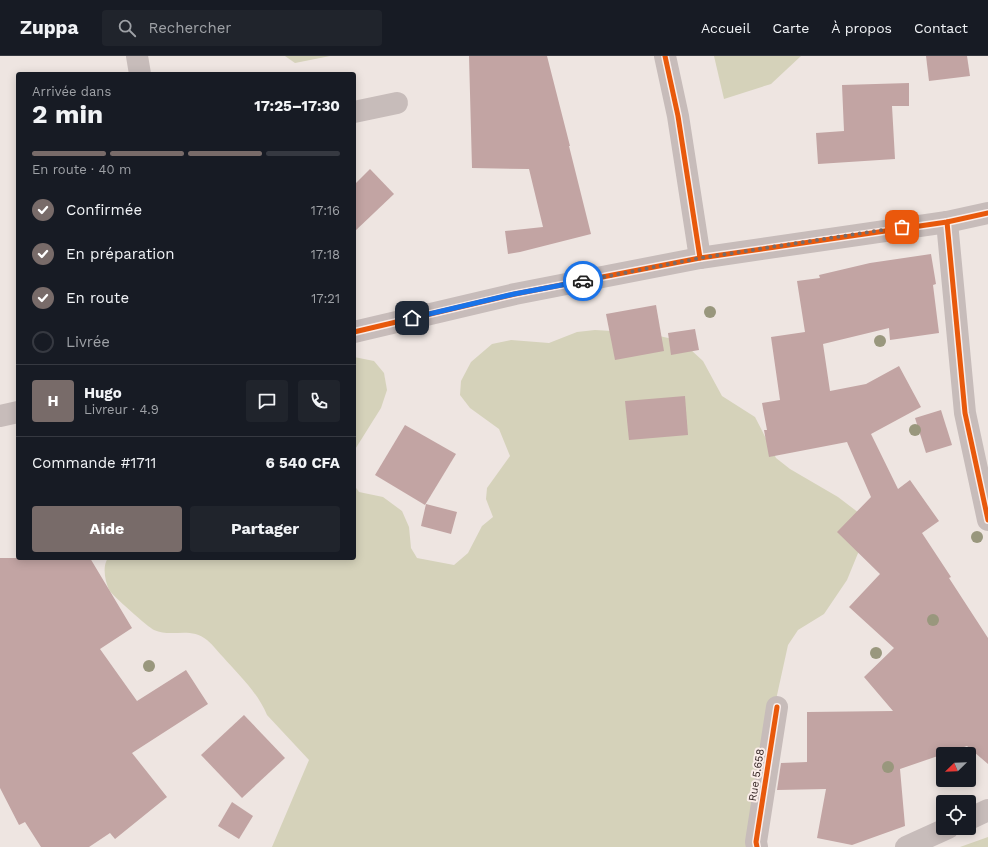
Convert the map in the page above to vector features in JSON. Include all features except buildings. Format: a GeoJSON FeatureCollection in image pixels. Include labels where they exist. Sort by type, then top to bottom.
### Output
{"type":"FeatureCollection","features":[{"type":"Feature","properties":{"kind":"street"},"geometry":{"type":"LineString","coordinates":[[137,56],[140,72]]}},
{"type":"Feature","properties":{"kind":"street"},"geometry":{"type":"LineString","coordinates":[[665,56],[678,116],[700,258]]}},
{"type":"Feature","properties":{"kind":"street"},"geometry":{"type":"LineString","coordinates":[[356,112],[397,103]]}},
{"type":"Feature","properties":{"kind":"street"},"geometry":{"type":"LineString","coordinates":[[356,332],[514,294],[700,258],[948,222],[988,213]]}},
{"type":"Feature","properties":{"kind":"street"},"geometry":{"type":"LineString","coordinates":[[948,222],[954,307],[965,413],[988,520]]}},
{"type":"Feature","properties":{"kind":"street"},"geometry":{"type":"LineString","coordinates":[[0,416],[16,412]]}},
{"type":"Feature","properties":{"kind":"street","name":"Rue 5.658"},"geometry":{"type":"LineString","coordinates":[[757,847],[756,842],[777,707]]}},
{"type":"Feature","properties":{"kind":"street"},"geometry":{"type":"LineString","coordinates":[[976,816],[988,810]]}},
{"type":"Feature","properties":{"kind":"street"},"geometry":{"type":"LineString","coordinates":[[906,847],[936,833]]}},
{"type":"Feature","properties":{"kind":"shaded area"},"geometry":{"type":"Polygon","coordinates":[[[285,56],[330,56],[295,63],[285,56]]]}},
{"type":"Feature","properties":{"kind":"shaded area"},"geometry":{"type":"Polygon","coordinates":[[[714,56],[801,56],[771,84],[724,99],[714,56]]]}},
{"type":"Feature","properties":{"kind":"shaded area"},"geometry":{"type":"Polygon","coordinates":[[[595,330],[645,333],[673,339],[691,350],[703,361],[722,396],[755,417],[776,458],[790,469],[838,497],[859,513],[863,541],[847,580],[824,614],[798,630],[788,645],[772,718],[765,772],[752,787],[760,824],[760,847],[272,847],[309,760],[267,715],[259,699],[248,684],[207,640],[194,634],[167,633],[154,630],[138,618],[111,593],[105,578],[106,561],[356,560],[356,488],[359,492],[383,497],[402,511],[409,527],[411,548],[417,558],[454,565],[468,553],[482,526],[493,517],[486,499],[487,488],[510,456],[499,429],[470,408],[460,395],[461,381],[471,362],[492,344],[511,340],[549,343],[577,332],[595,330]]]}},
{"type":"Feature","properties":{"kind":"shaded area"},"geometry":{"type":"Polygon","coordinates":[[[356,357],[374,361],[384,373],[387,390],[381,408],[356,448],[356,357]]]}},
{"type":"Feature","properties":{"kind":"shaded area"},"geometry":{"type":"Polygon","coordinates":[[[988,837],[988,847],[960,847],[988,837]]]}},
{"type":"Feature","properties":{"kind":"cycle path"},"geometry":{"type":"LineString","coordinates":[[665,56],[678,116],[700,258]]}},
{"type":"Feature","properties":{"kind":"cycle path"},"geometry":{"type":"LineString","coordinates":[[356,332],[515,294],[700,258],[947,222],[988,213]]}},
{"type":"Feature","properties":{"kind":"cycle path"},"geometry":{"type":"LineString","coordinates":[[947,222],[965,413],[988,520]]}},
{"type":"Feature","properties":{"kind":"cycle path"},"geometry":{"type":"LineString","coordinates":[[757,847],[756,842],[777,707]]}},
{"type":"Feature","properties":{"kind":"way so far"},"geometry":{"type":"LineString","coordinates":[[583,281],[700,258],[902,227]]}},
{"type":"Feature","properties":{"kind":"route"},"geometry":{"type":"LineString","coordinates":[[412,318],[514,294],[583,281]]}}]}
